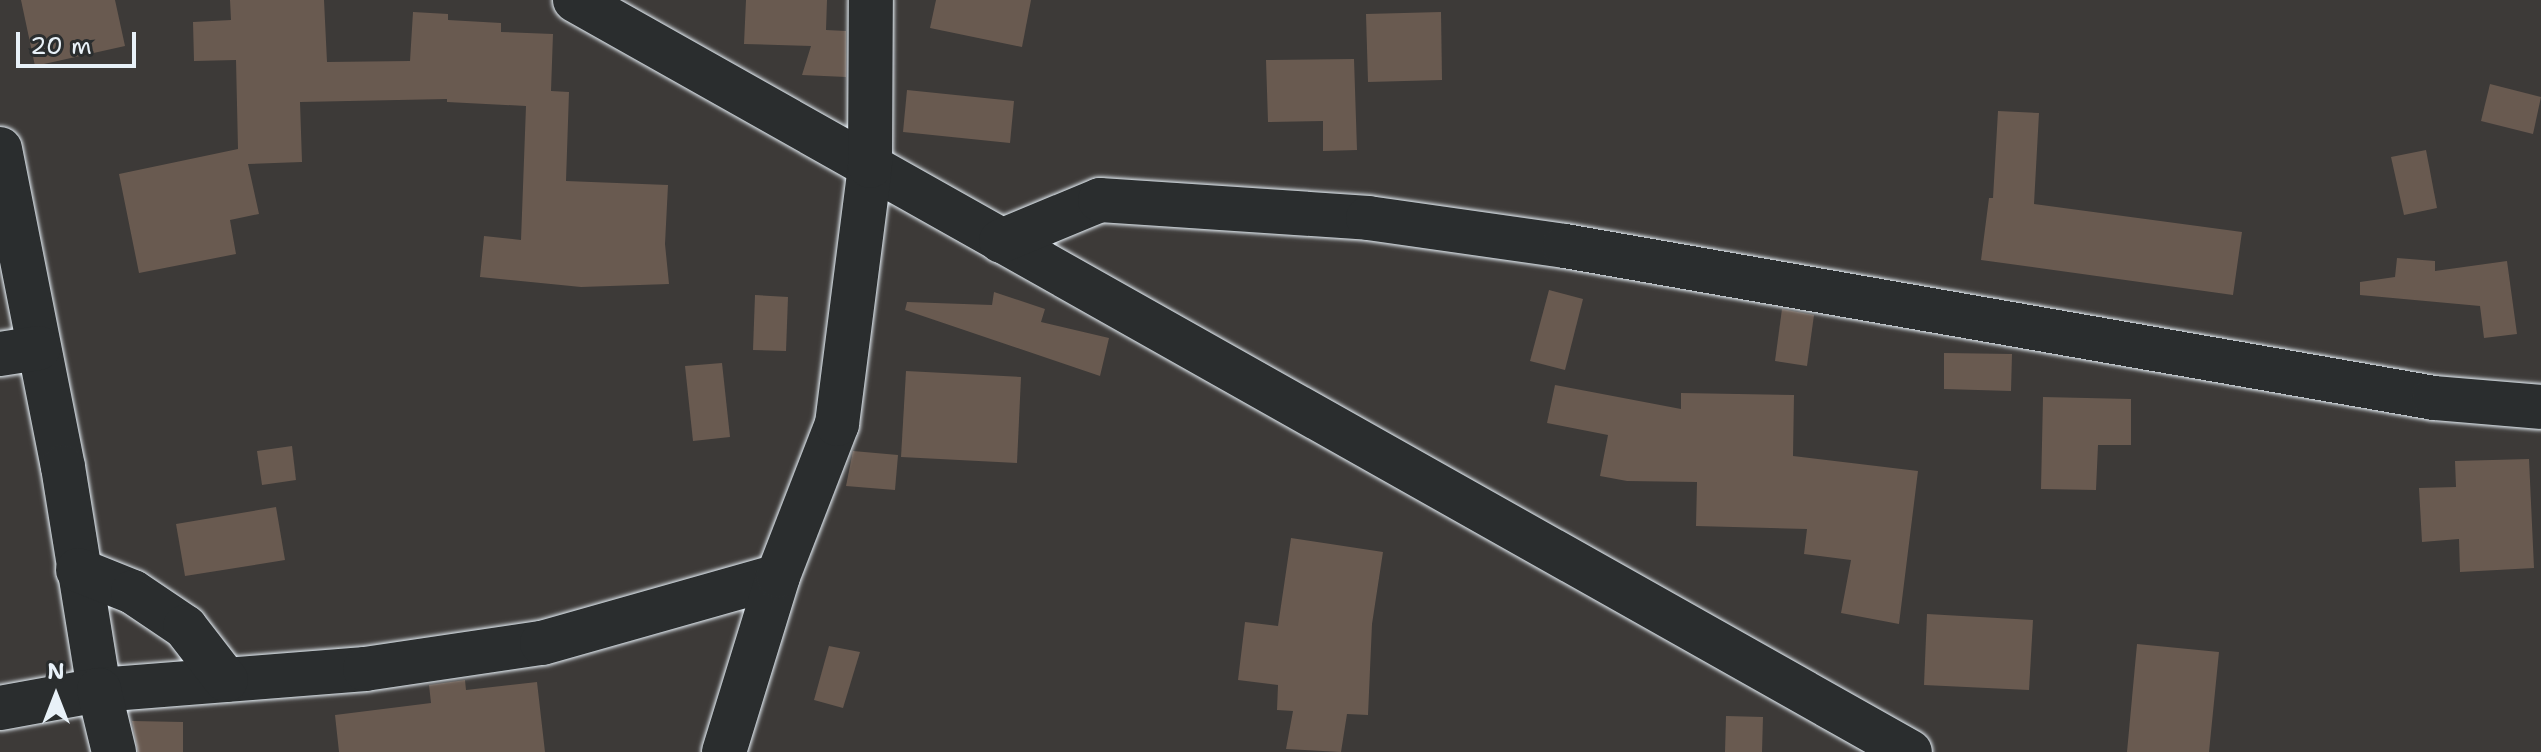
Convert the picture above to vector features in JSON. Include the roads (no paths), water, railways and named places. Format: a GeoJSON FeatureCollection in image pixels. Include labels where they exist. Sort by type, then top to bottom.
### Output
{"type":"FeatureCollection","features":[{"type":"Feature","properties":{"kind":"street"},"geometry":{"type":"LineString","coordinates":[[575,0],[1910,752]]}},
{"type":"Feature","properties":{"kind":"street"},"geometry":{"type":"LineString","coordinates":[[724,752],[778,576],[837,424],[870,166],[871,0]]}},
{"type":"Feature","properties":{"kind":"street"},"geometry":{"type":"LineString","coordinates":[[0,149],[20,351],[63,467],[99,690],[114,752]]}},
{"type":"Feature","properties":{"kind":"street"},"geometry":{"type":"LineString","coordinates":[[1001,241],[1100,200],[1368,218],[1565,246],[2434,398],[2541,407]]}},
{"type":"Feature","properties":{"kind":"street"},"geometry":{"type":"LineString","coordinates":[[78,570],[133,592],[185,627],[226,680]]}},
{"type":"Feature","properties":{"kind":"street"},"geometry":{"type":"LineString","coordinates":[[0,708],[99,690],[365,669],[542,643],[778,576]]}}]}
